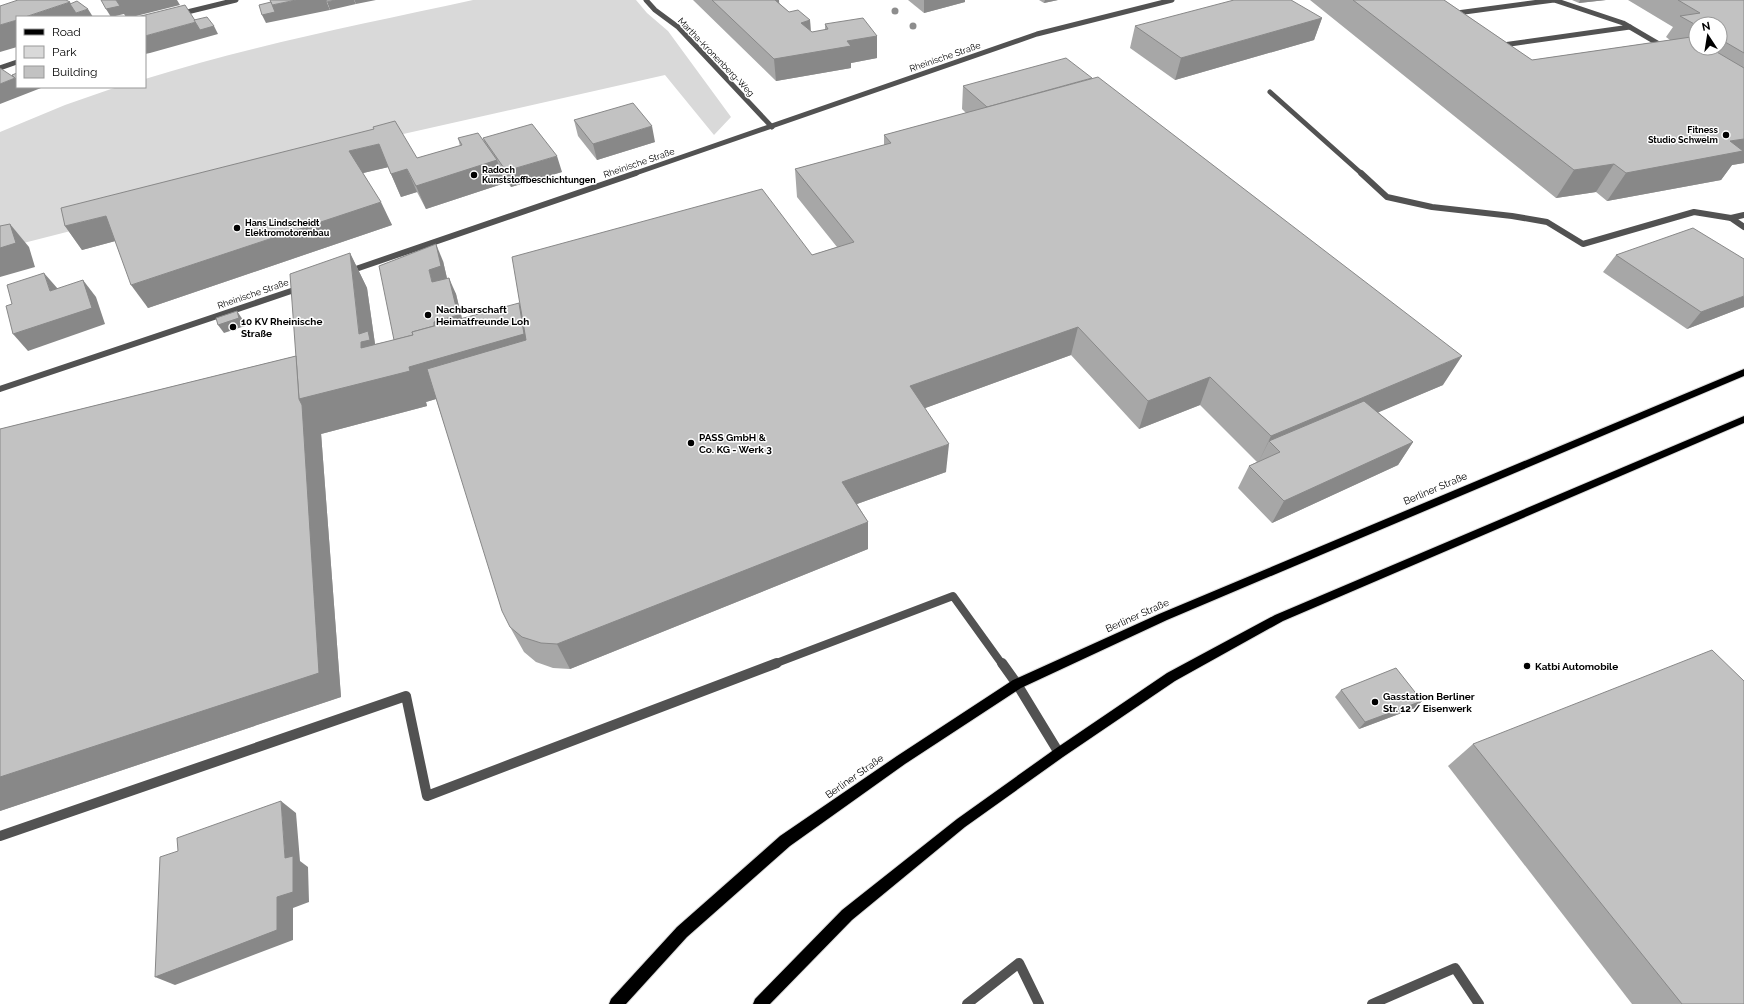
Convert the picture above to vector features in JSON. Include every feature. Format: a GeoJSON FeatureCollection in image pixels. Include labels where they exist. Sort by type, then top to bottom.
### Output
{"type":"FeatureCollection","features":[{"type":"Feature","properties":{"kind":"main road","name":"Berliner Straße"},"geometry":{"type":"LineString","coordinates":[[616,1004],[682,932],[785,841],[901,760],[1017,684],[1163,617],[1744,372]]}},
{"type":"Feature","properties":{"kind":"main road"},"geometry":{"type":"LineString","coordinates":[[760,1004],[847,915],[961,823],[1171,677],[1279,618],[1744,419]]}},
{"type":"Feature","properties":{"kind":"street"},"geometry":{"type":"LineString","coordinates":[[174,15],[236,0]]}},
{"type":"Feature","properties":{"kind":"street","name":"Martha-Kronenberg-Weg"},"geometry":{"type":"LineString","coordinates":[[646,0],[655,10],[678,27],[772,127]]}},
{"type":"Feature","properties":{"kind":"street","name":"Rheinische Straße"},"geometry":{"type":"LineString","coordinates":[[340,274],[772,127],[1037,34],[1172,0]]}},
{"type":"Feature","properties":{"kind":"street"},"geometry":{"type":"LineString","coordinates":[[1462,21],[1456,17],[1457,13],[1554,0],[1623,23],[1670,51]]}},
{"type":"Feature","properties":{"kind":"street"},"geometry":{"type":"LineString","coordinates":[[1489,41],[1503,45],[1630,27]]}},
{"type":"Feature","properties":{"kind":"street"},"geometry":{"type":"LineString","coordinates":[[0,68],[16,62]]}},
{"type":"Feature","properties":{"kind":"street"},"geometry":{"type":"LineString","coordinates":[[1270,92],[1387,197],[1432,206],[1547,222],[1583,244],[1694,212],[1731,218],[1744,215]]}},
{"type":"Feature","properties":{"kind":"street"},"geometry":{"type":"LineString","coordinates":[[1731,218],[1744,227]]}},
{"type":"Feature","properties":{"kind":"street","name":"Rheinische Straße"},"geometry":{"type":"LineString","coordinates":[[0,390],[310,284]]}},
{"type":"Feature","properties":{"kind":"street"},"geometry":{"type":"LineString","coordinates":[[0,836],[406,696],[427,796],[953,596],[1017,684],[1060,753]]}},
{"type":"Feature","properties":{"kind":"street"},"geometry":{"type":"LineString","coordinates":[[967,1004],[1018,963],[1039,1004]]}},
{"type":"Feature","properties":{"kind":"street"},"geometry":{"type":"LineString","coordinates":[[1372,1004],[1455,968],[1479,1004]]}},
{"type":"Feature","properties":{"kind":"green space"},"geometry":{"type":"Polygon","coordinates":[[[473,0],[636,0],[647,13],[668,31],[731,117],[714,135],[665,75],[381,139],[385,151],[0,249],[0,132],[65,105],[111,89],[146,88],[146,79],[267,45],[473,0]]]}},
{"type":"Feature","properties":{"kind":"building"},"geometry":{"type":"Polygon","coordinates":[[[18,0],[66,0],[70,2],[28,16],[16,16],[16,20],[0,25],[0,6],[18,0]]]}},
{"type":"Feature","properties":{"kind":"building"},"geometry":{"type":"Polygon","coordinates":[[[101,0],[116,0],[120,6],[106,9],[101,0]]]}},
{"type":"Feature","properties":{"kind":"building"},"geometry":{"type":"Polygon","coordinates":[[[270,0],[296,0],[272,5],[270,0]]]}},
{"type":"Feature","properties":{"kind":"building"},"geometry":{"type":"Polygon","coordinates":[[[712,0],[775,0],[789,12],[798,10],[810,20],[801,23],[812,32],[828,29],[825,24],[863,18],[877,36],[847,41],[851,46],[774,59],[712,0]]]}},
{"type":"Feature","properties":{"kind":"building"},"geometry":{"type":"Polygon","coordinates":[[[1234,0],[1291,0],[1322,18],[1181,58],[1135,26],[1234,0]]]}},
{"type":"Feature","properties":{"kind":"building"},"geometry":{"type":"Polygon","coordinates":[[[1353,0],[1444,0],[1532,60],[1688,37],[1688,56],[1724,56],[1744,68],[1744,139],[1730,141],[1743,151],[1626,173],[1614,164],[1574,170],[1353,0]]]}},
{"type":"Feature","properties":{"kind":"building"},"geometry":{"type":"Polygon","coordinates":[[[1678,0],[1744,0],[1744,53],[1728,44],[1728,16],[1688,16],[1688,20],[1680,16],[1700,13],[1678,0]]]}},
{"type":"Feature","properties":{"kind":"building"},"geometry":{"type":"Polygon","coordinates":[[[77,1],[88,9],[76,13],[70,4],[77,1]]]}},
{"type":"Feature","properties":{"kind":"building"},"geometry":{"type":"Polygon","coordinates":[[[271,2],[275,12],[262,15],[259,5],[271,2]]]}},
{"type":"Feature","properties":{"kind":"building"},"geometry":{"type":"Polygon","coordinates":[[[185,5],[196,22],[146,36],[146,16],[141,16],[185,5]]]}},
{"type":"Feature","properties":{"kind":"building"},"geometry":{"type":"Polygon","coordinates":[[[207,17],[214,26],[200,30],[194,20],[207,17]]]}},
{"type":"Feature","properties":{"kind":"building"},"geometry":{"type":"Polygon","coordinates":[[[1066,58],[1092,78],[987,107],[963,86],[1066,58]]]}},
{"type":"Feature","properties":{"kind":"building"},"geometry":{"type":"Polygon","coordinates":[[[0,68],[15,78],[0,84],[0,68]]]}},
{"type":"Feature","properties":{"kind":"building"},"geometry":{"type":"Polygon","coordinates":[[[16,73],[16,79],[12,75],[16,73]]]}},
{"type":"Feature","properties":{"kind":"building"},"geometry":{"type":"Polygon","coordinates":[[[1098,77],[1462,356],[1271,436],[1210,377],[1148,401],[1078,327],[910,386],[949,444],[842,482],[868,522],[557,644],[541,643],[522,637],[510,627],[502,611],[427,369],[526,340],[512,257],[762,189],[812,255],[854,242],[795,169],[891,143],[884,135],[1098,77]]]}},
{"type":"Feature","properties":{"kind":"building"},"geometry":{"type":"Polygon","coordinates":[[[633,103],[652,126],[593,144],[574,120],[633,103]]]}},
{"type":"Feature","properties":{"kind":"building"},"geometry":{"type":"Polygon","coordinates":[[[395,121],[417,158],[462,145],[458,138],[478,133],[497,160],[416,186],[407,169],[391,174],[379,144],[349,151],[381,202],[131,285],[106,216],[65,226],[61,208],[374,129],[373,127],[395,121]]]}},
{"type":"Feature","properties":{"kind":"building"},"geometry":{"type":"Polygon","coordinates":[[[532,124],[557,156],[506,171],[483,138],[532,124]]]}},
{"type":"Feature","properties":{"kind":"building"},"geometry":{"type":"Polygon","coordinates":[[[10,224],[16,243],[0,248],[0,226],[10,224]]]}},
{"type":"Feature","properties":{"kind":"building"},"geometry":{"type":"Polygon","coordinates":[[[1693,228],[1744,259],[1744,296],[1701,312],[1616,255],[1693,228]]]}},
{"type":"Feature","properties":{"kind":"building","name":"Nachbarschaft Heimatfreunde Loh"},"geometry":{"type":"Polygon","coordinates":[[[436,244],[441,266],[429,270],[432,282],[449,278],[458,315],[434,322],[434,326],[412,332],[413,335],[394,340],[379,266],[436,244]]]}},
{"type":"Feature","properties":{"kind":"building"},"geometry":{"type":"Polygon","coordinates":[[[350,253],[359,334],[368,331],[370,340],[361,342],[361,348],[413,335],[412,332],[519,303],[524,334],[409,367],[410,371],[299,399],[290,274],[350,253]]]}},
{"type":"Feature","properties":{"kind":"building"},"geometry":{"type":"Polygon","coordinates":[[[44,273],[50,291],[83,280],[92,308],[13,334],[6,306],[12,304],[7,285],[44,273]]]}},
{"type":"Feature","properties":{"kind":"building"},"geometry":{"type":"Polygon","coordinates":[[[237,311],[239,318],[218,325],[216,318],[237,311]]]}},
{"type":"Feature","properties":{"kind":"building"},"geometry":{"type":"Polygon","coordinates":[[[296,356],[299,399],[302,405],[319,673],[0,777],[0,429],[296,356]]]}},
{"type":"Feature","properties":{"kind":"building"},"geometry":{"type":"Polygon","coordinates":[[[1364,401],[1413,442],[1284,501],[1249,466],[1280,452],[1269,441],[1364,401]]]}},
{"type":"Feature","properties":{"kind":"building"},"geometry":{"type":"Polygon","coordinates":[[[1712,650],[1744,681],[1744,1004],[1682,1004],[1473,744],[1712,650]]]}},
{"type":"Feature","properties":{"kind":"building","name":"Gasstation Berliner Str. 12 / Eisenwerk"},"geometry":{"type":"Polygon","coordinates":[[[1396,668],[1422,701],[1365,722],[1341,690],[1396,668]]]}},
{"type":"Feature","properties":{"kind":"building"},"geometry":{"type":"Polygon","coordinates":[[[281,801],[285,858],[293,856],[293,892],[277,897],[277,930],[155,977],[160,857],[178,851],[177,838],[281,801]]]}},
{"type":"Feature","properties":{"kind":"place","name":"Fitness Studio Schwelm"},"geometry":{"type":"Point","coordinates":[1726,135]}},
{"type":"Feature","properties":{"kind":"place","name":"Radoch Kunststoffbeschichtungen"},"geometry":{"type":"Point","coordinates":[474,175]}},
{"type":"Feature","properties":{"kind":"place","name":"Hans Lindscheidt Elektromotorenbau"},"geometry":{"type":"Point","coordinates":[237,228]}},
{"type":"Feature","properties":{"kind":"place","name":"Nachbarschaft Heimatfreunde Loh"},"geometry":{"type":"Point","coordinates":[428,315]}},
{"type":"Feature","properties":{"kind":"place","name":"10 KV Rheinische Straße"},"geometry":{"type":"Point","coordinates":[233,327]}},
{"type":"Feature","properties":{"kind":"place","name":"PASS GmbH & Co. KG - Werk 3"},"geometry":{"type":"Point","coordinates":[691,443]}},
{"type":"Feature","properties":{"kind":"place","name":"Katbi Automobile"},"geometry":{"type":"Point","coordinates":[1527,666]}},
{"type":"Feature","properties":{"kind":"place","name":"Gasstation Berliner Str. 12 / Eisenwerk"},"geometry":{"type":"Point","coordinates":[1375,702]}}]}
